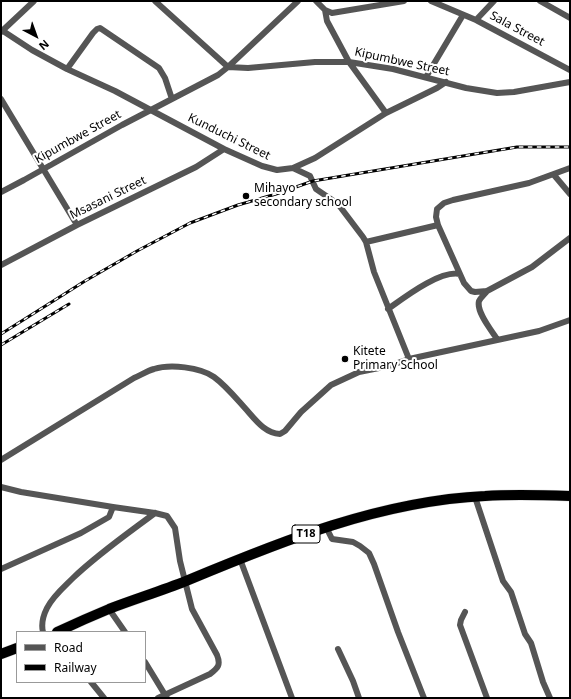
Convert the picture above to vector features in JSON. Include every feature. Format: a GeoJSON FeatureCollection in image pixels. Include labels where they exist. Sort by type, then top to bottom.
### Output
{"type":"FeatureCollection","features":[{"type":"Feature","properties":{"kind":"highway","name":"T18"},"geometry":{"type":"LineString","coordinates":[[59,631],[110,609],[326,526],[394,509],[432,502],[507,495],[570,496]]}},
{"type":"Feature","properties":{"kind":"highway"},"geometry":{"type":"LineString","coordinates":[[1,654],[16,648]]}},
{"type":"Feature","properties":{"kind":"street"},"geometry":{"type":"LineString","coordinates":[[2,32],[34,1]]}},
{"type":"Feature","properties":{"kind":"street"},"geometry":{"type":"LineString","coordinates":[[156,1],[228,67]]}},
{"type":"Feature","properties":{"kind":"street","name":"Kipumbwe Street"},"geometry":{"type":"LineString","coordinates":[[1,192],[103,135],[208,80],[228,67],[298,1]]}},
{"type":"Feature","properties":{"kind":"street"},"geometry":{"type":"LineString","coordinates":[[316,1],[332,13],[404,1]]}},
{"type":"Feature","properties":{"kind":"street","name":"Sala Street"},"geometry":{"type":"LineString","coordinates":[[431,1],[476,20],[570,70]]}},
{"type":"Feature","properties":{"kind":"street"},"geometry":{"type":"LineString","coordinates":[[476,20],[494,1]]}},
{"type":"Feature","properties":{"kind":"street"},"geometry":{"type":"LineString","coordinates":[[540,1],[570,18]]}},
{"type":"Feature","properties":{"kind":"street"},"geometry":{"type":"LineString","coordinates":[[326,10],[327,21],[349,62],[386,113]]}},
{"type":"Feature","properties":{"kind":"street"},"geometry":{"type":"LineString","coordinates":[[426,77],[463,15]]}},
{"type":"Feature","properties":{"kind":"street"},"geometry":{"type":"LineString","coordinates":[[67,69],[93,33],[100,28],[159,68],[166,78],[172,99]]}},
{"type":"Feature","properties":{"kind":"street","name":"Kunduchi Street"},"geometry":{"type":"LineString","coordinates":[[2,32],[27,48],[114,91],[212,143],[269,168],[277,170],[293,168],[315,158],[386,113],[446,82]]}},
{"type":"Feature","properties":{"kind":"street","name":"Kipumbwe Street"},"geometry":{"type":"LineString","coordinates":[[228,67],[248,68],[314,62],[349,62],[393,69],[466,88],[497,93],[514,92],[570,82]]}},
{"type":"Feature","properties":{"kind":"street"},"geometry":{"type":"LineString","coordinates":[[1,99],[77,225]]}},
{"type":"Feature","properties":{"kind":"street"},"geometry":{"type":"LineString","coordinates":[[209,159],[213,151],[212,143]]}},
{"type":"Feature","properties":{"kind":"street","name":"Msasani Street"},"geometry":{"type":"LineString","coordinates":[[1,264],[209,159],[224,149]]}},
{"type":"Feature","properties":{"kind":"street"},"geometry":{"type":"LineString","coordinates":[[293,168],[310,176],[315,188],[341,208],[366,242],[371,263],[409,359]]}},
{"type":"Feature","properties":{"kind":"street"},"geometry":{"type":"LineString","coordinates":[[570,168],[530,183],[483,192],[444,203],[436,211],[438,225],[464,283],[471,291],[480,293],[487,291],[532,267],[570,238]]}},
{"type":"Feature","properties":{"kind":"street"},"geometry":{"type":"LineString","coordinates":[[554,175],[570,194]]}},
{"type":"Feature","properties":{"kind":"street"},"geometry":{"type":"LineString","coordinates":[[366,242],[438,225]]}},
{"type":"Feature","properties":{"kind":"street"},"geometry":{"type":"LineString","coordinates":[[388,309],[424,285],[450,274],[460,274]]}},
{"type":"Feature","properties":{"kind":"street"},"geometry":{"type":"LineString","coordinates":[[487,291],[480,299],[479,305],[484,320],[497,339]]}},
{"type":"Feature","properties":{"kind":"street"},"geometry":{"type":"LineString","coordinates":[[1,460],[134,378],[156,368],[183,367],[197,369],[208,373],[235,396],[260,426],[267,431],[280,434],[285,431],[301,412],[329,386],[355,373],[389,366],[409,359],[539,331],[563,324],[570,320]]}},
{"type":"Feature","properties":{"kind":"street"},"geometry":{"type":"LineString","coordinates":[[1,487],[167,516],[175,528],[180,561],[186,581],[186,591],[192,609],[217,655],[219,663],[217,669],[210,674],[166,696],[158,698]]}},
{"type":"Feature","properties":{"kind":"street"},"geometry":{"type":"LineString","coordinates":[[475,497],[503,581],[510,592],[525,634],[531,643],[548,698]]}},
{"type":"Feature","properties":{"kind":"street"},"geometry":{"type":"LineString","coordinates":[[1,569],[81,533],[109,517],[113,507]]}},
{"type":"Feature","properties":{"kind":"street"},"geometry":{"type":"LineString","coordinates":[[43,631],[43,619],[47,607],[62,588],[97,557],[155,513]]}},
{"type":"Feature","properties":{"kind":"street"},"geometry":{"type":"LineString","coordinates":[[326,526],[330,538],[353,542],[368,553],[374,564],[398,632],[424,698]]}},
{"type":"Feature","properties":{"kind":"street"},"geometry":{"type":"LineString","coordinates":[[240,559],[292,698]]}},
{"type":"Feature","properties":{"kind":"street"},"geometry":{"type":"LineString","coordinates":[[110,609],[124,631]]}},
{"type":"Feature","properties":{"kind":"street"},"geometry":{"type":"LineString","coordinates":[[465,612],[460,625],[487,698]]}},
{"type":"Feature","properties":{"kind":"street"},"geometry":{"type":"LineString","coordinates":[[338,649],[359,698]]}},
{"type":"Feature","properties":{"kind":"street"},"geometry":{"type":"LineString","coordinates":[[146,664],[166,696]]}},
{"type":"Feature","properties":{"kind":"street"},"geometry":{"type":"LineString","coordinates":[[92,683],[104,698]]}},
{"type":"Feature","properties":{"kind":"railway"},"geometry":{"type":"LineString","coordinates":[[1,334],[85,281],[137,251],[190,223],[238,205],[313,181],[517,147],[570,147]]}},
{"type":"Feature","properties":{"kind":"railway"},"geometry":{"type":"LineString","coordinates":[[1,345],[69,304]]}},
{"type":"Feature","properties":{"kind":"place","name":"Mihayo secondary school"},"geometry":{"type":"Point","coordinates":[246,196]}},
{"type":"Feature","properties":{"kind":"place","name":"Kitete Primary School"},"geometry":{"type":"Point","coordinates":[345,359]}}]}
